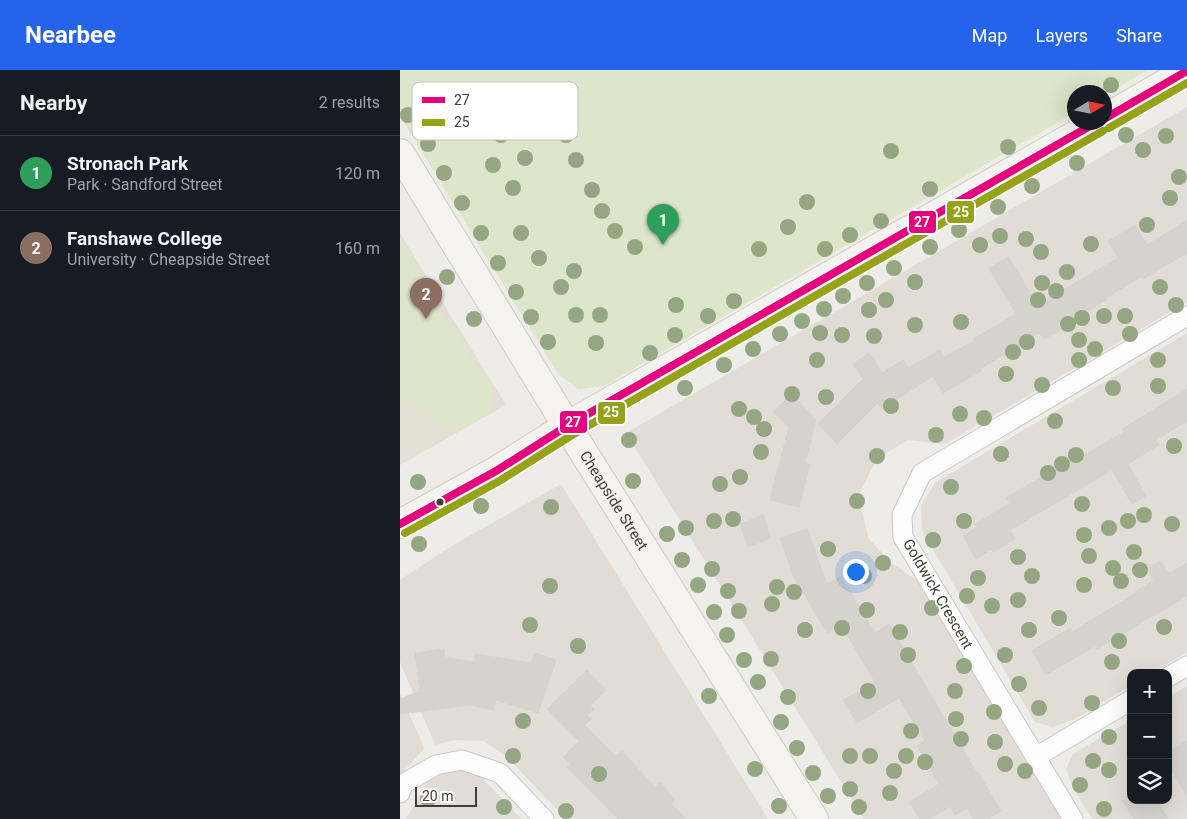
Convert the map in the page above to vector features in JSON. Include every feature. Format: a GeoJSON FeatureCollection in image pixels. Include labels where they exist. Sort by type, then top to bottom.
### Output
{"type":"FeatureCollection","features":[{"type":"Feature","properties":{"kind":"street"},"geometry":{"type":"LineString","coordinates":[[1112,113],[1187,71]]}},
{"type":"Feature","properties":{"kind":"street"},"geometry":{"type":"LineString","coordinates":[[400,524],[1084,130]]}},
{"type":"Feature","properties":{"kind":"street","name":"Cheapside Street"},"geometry":{"type":"LineString","coordinates":[[400,153],[814,819]]}},
{"type":"Feature","properties":{"kind":"street","name":"Goldwick Crescent"},"geometry":{"type":"LineString","coordinates":[[1073,819],[903,537],[902,515],[922,473],[1187,316]]}},
{"type":"Feature","properties":{"kind":"street"},"geometry":{"type":"LineString","coordinates":[[1172,675],[1187,666]]}},
{"type":"Feature","properties":{"kind":"street"},"geometry":{"type":"LineString","coordinates":[[1036,757],[1127,702]]}},
{"type":"Feature","properties":{"kind":"street"},"geometry":{"type":"LineString","coordinates":[[400,793],[403,784],[436,765],[462,760],[500,773],[544,819]]}},
{"type":"Feature","properties":{"kind":"shaded area"},"geometry":{"type":"Polygon","coordinates":[[[1187,107],[1187,302],[945,444],[907,440],[876,460],[858,497],[869,539],[893,564],[918,581],[1062,819],[864,819],[626,433],[1187,107]]]}},
{"type":"Feature","properties":{"kind":"shaded area"},"geometry":{"type":"Polygon","coordinates":[[[400,233],[506,405],[400,465],[400,233]]]}},
{"type":"Feature","properties":{"kind":"shaded area"},"geometry":{"type":"Polygon","coordinates":[[[1187,333],[1187,652],[1159,669],[1127,669],[1127,687],[1075,719],[1053,727],[1035,722],[922,531],[921,505],[936,482],[1187,333]]]}},
{"type":"Feature","properties":{"kind":"shaded area"},"geometry":{"type":"Polygon","coordinates":[[[561,484],[768,819],[566,819],[507,757],[483,741],[453,740],[435,745],[400,662],[400,580],[450,547],[561,484]]]}},
{"type":"Feature","properties":{"kind":"shaded area"},"geometry":{"type":"Polygon","coordinates":[[[1187,686],[1187,819],[1092,819],[1072,786],[1066,769],[1073,754],[1127,722],[1127,804],[1172,804],[1172,695],[1187,686]]]}},
{"type":"Feature","properties":{"kind":"shaded area"},"geometry":{"type":"Polygon","coordinates":[[[400,694],[424,749],[400,775],[400,694]]]}},
{"type":"Feature","properties":{"kind":"shaded area"},"geometry":{"type":"Polygon","coordinates":[[[457,769],[482,778],[522,819],[406,819],[429,779],[457,769]]]}},
{"type":"Feature","properties":{"kind":"green space"},"geometry":{"type":"Polygon","coordinates":[[[400,70],[1148,70],[1112,91],[1112,85],[1067,85],[1067,117],[604,386],[578,389],[558,374],[415,140],[578,140],[578,82],[412,82],[412,136],[400,116],[400,70]]]}},
{"type":"Feature","properties":{"kind":"green space"},"geometry":{"type":"Polygon","coordinates":[[[400,244],[416,263],[421,277],[438,309],[457,332],[472,360],[489,380],[492,391],[494,410],[472,424],[451,432],[400,398],[400,244]]]}},
{"type":"Feature","properties":{"kind":"building"},"geometry":{"type":"Polygon","coordinates":[[[1187,220],[1187,253],[1143,279],[1142,276],[1106,298],[1107,300],[1059,326],[1061,330],[1044,339],[1039,333],[943,393],[933,376],[882,409],[878,403],[837,444],[818,424],[863,379],[853,364],[869,353],[882,373],[903,360],[908,368],[940,350],[944,357],[974,341],[973,339],[1016,314],[989,268],[1009,257],[1037,305],[1118,258],[1108,241],[1135,225],[1147,245],[1187,220]]]}},
{"type":"Feature","properties":{"kind":"building"},"geometry":{"type":"Polygon","coordinates":[[[1187,389],[1187,421],[1156,440],[1159,445],[1128,464],[1146,496],[1132,504],[1112,470],[1010,530],[1015,539],[993,552],[991,549],[976,559],[963,536],[977,527],[975,524],[1010,503],[1006,498],[1124,432],[1122,429],[1187,389]]]}},
{"type":"Feature","properties":{"kind":"building"},"geometry":{"type":"Polygon","coordinates":[[[791,394],[816,419],[805,463],[810,465],[799,507],[770,500],[789,427],[773,412],[791,394]]]}},
{"type":"Feature","properties":{"kind":"building"},"geometry":{"type":"Polygon","coordinates":[[[763,515],[771,538],[748,547],[740,524],[763,515]]]}},
{"type":"Feature","properties":{"kind":"building"},"geometry":{"type":"Polygon","coordinates":[[[807,529],[827,584],[841,576],[875,633],[889,624],[1001,811],[988,819],[973,819],[967,808],[955,815],[950,806],[929,819],[920,819],[909,802],[939,784],[917,746],[925,741],[899,698],[857,723],[843,700],[875,682],[841,625],[827,633],[793,575],[780,538],[807,529]]]}},
{"type":"Feature","properties":{"kind":"building"},"geometry":{"type":"Polygon","coordinates":[[[1161,561],[1169,574],[1187,563],[1187,596],[1097,649],[1095,646],[1046,675],[1032,651],[1070,628],[1072,632],[1136,593],[1154,580],[1147,569],[1161,561]]]}},
{"type":"Feature","properties":{"kind":"building"},"geometry":{"type":"Polygon","coordinates":[[[444,649],[445,657],[475,662],[476,654],[531,663],[535,653],[556,660],[538,713],[496,700],[493,710],[471,705],[400,714],[400,699],[420,691],[415,653],[444,649]]]}},
{"type":"Feature","properties":{"kind":"building"},"geometry":{"type":"Polygon","coordinates":[[[587,670],[606,690],[590,706],[594,709],[587,715],[591,719],[585,725],[615,756],[622,751],[655,787],[660,782],[675,800],[671,804],[686,819],[618,819],[567,767],[570,764],[563,757],[579,741],[547,709],[587,670]]]}},
{"type":"Feature","properties":{"kind":"building"},"geometry":{"type":"Polygon","coordinates":[[[1187,741],[1187,796],[1172,772],[1172,750],[1187,741]]]}},
{"type":"Feature","properties":{"kind":"building"},"geometry":{"type":"Polygon","coordinates":[[[1122,800],[1127,800],[1127,804],[1159,804],[1168,819],[1134,819],[1122,800]]]}},
{"type":"Feature","properties":{"kind":"transit line","name":"27"},"geometry":{"type":"LineString","coordinates":[[1112,114],[1187,71]]}},
{"type":"Feature","properties":{"kind":"transit line","name":"25"},"geometry":{"type":"LineString","coordinates":[[1112,126],[1187,83]]}},
{"type":"Feature","properties":{"kind":"transit line","name":"27"},"geometry":{"type":"LineString","coordinates":[[400,524],[496,471],[567,426],[1083,130]]}},
{"type":"Feature","properties":{"kind":"transit line","name":"25"},"geometry":{"type":"LineString","coordinates":[[405,533],[501,480],[572,435],[1103,131]]}},
{"type":"Feature","properties":{"kind":"place","name":"Stronach Park"},"geometry":{"type":"Point","coordinates":[663,245]}},
{"type":"Feature","properties":{"kind":"place","name":"Fanshawe College"},"geometry":{"type":"Point","coordinates":[426,319]}}]}
